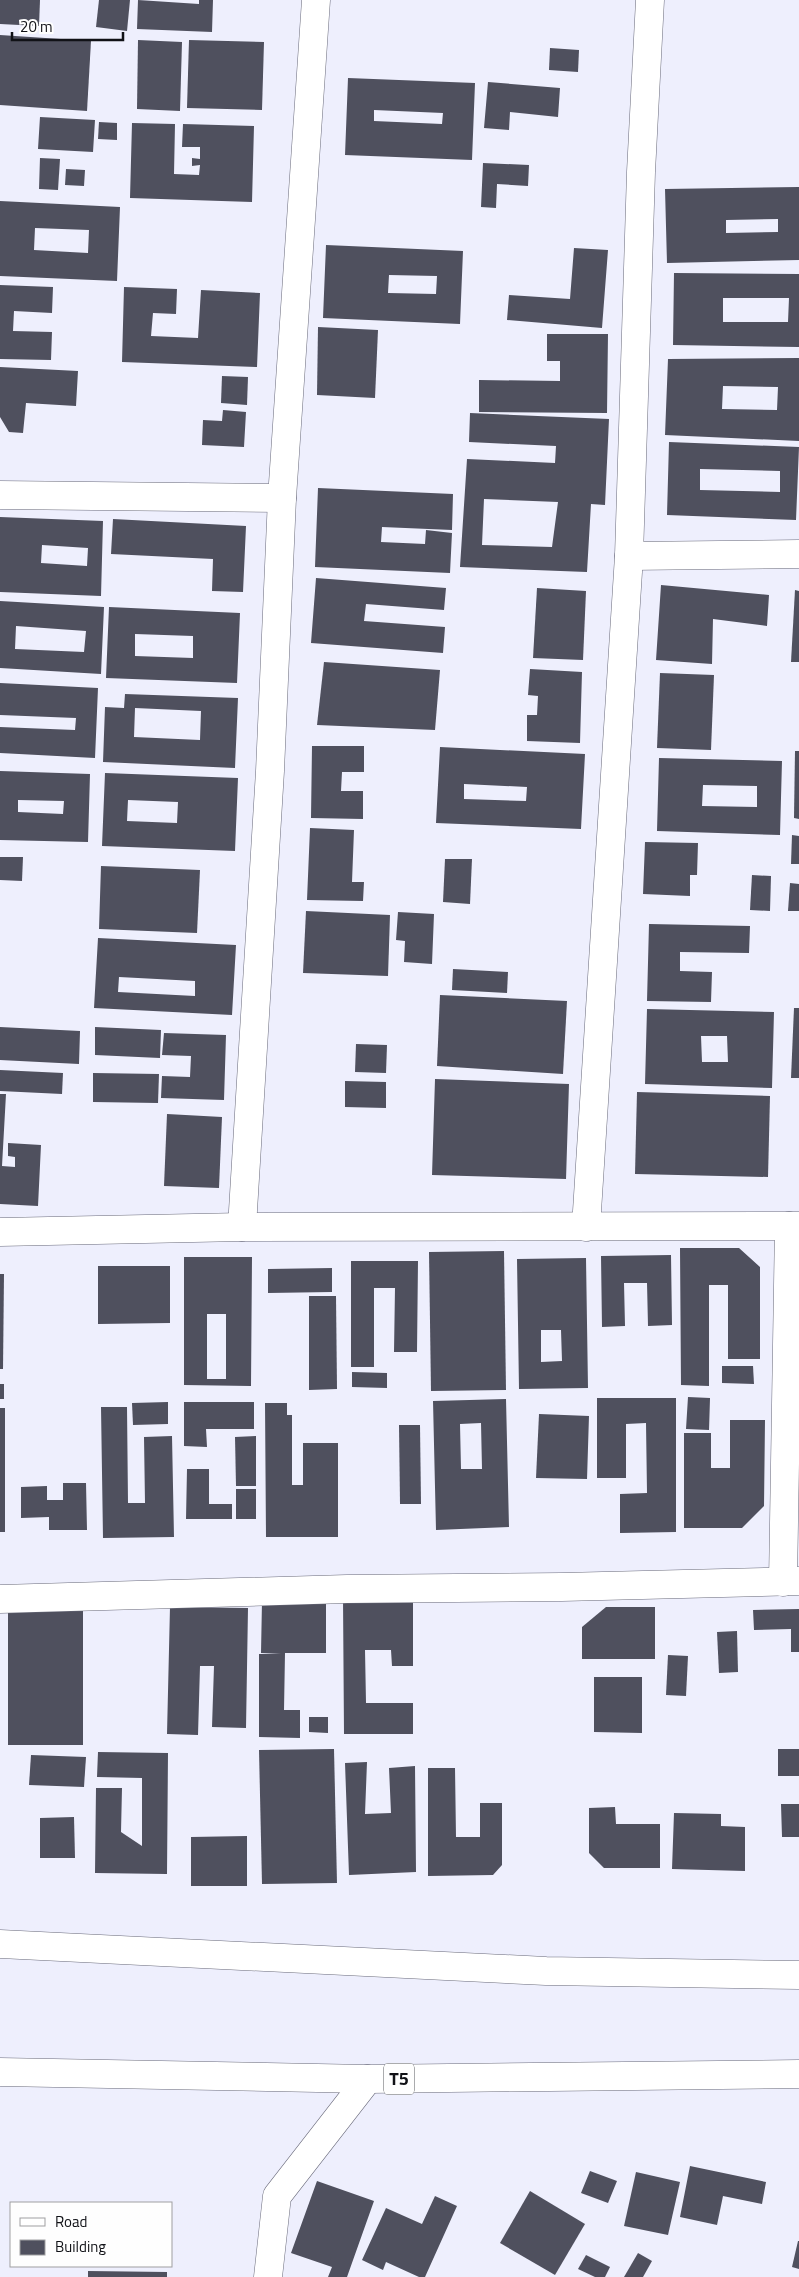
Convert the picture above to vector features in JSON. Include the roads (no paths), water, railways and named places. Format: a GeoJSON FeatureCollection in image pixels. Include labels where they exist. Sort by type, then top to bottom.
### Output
{"type":"FeatureCollection","features":[{"type":"Feature","properties":{"kind":"main road"},"geometry":{"type":"LineString","coordinates":[[242,1227],[270,771],[282,498],[316,0]]}},
{"type":"Feature","properties":{"kind":"main road"},"geometry":{"type":"LineString","coordinates":[[586,1227],[629,556],[641,172],[650,0]]}},
{"type":"Feature","properties":{"kind":"main road"},"geometry":{"type":"LineString","coordinates":[[0,495],[282,498]]}},
{"type":"Feature","properties":{"kind":"main road"},"geometry":{"type":"LineString","coordinates":[[629,556],[799,554]]}},
{"type":"Feature","properties":{"kind":"main road"},"geometry":{"type":"LineString","coordinates":[[0,1232],[242,1227],[794,1226],[791,1581],[347,1589],[0,1599]]}},
{"type":"Feature","properties":{"kind":"main road"},"geometry":{"type":"LineString","coordinates":[[0,1944],[546,1971],[799,1975]]}},
{"type":"Feature","properties":{"kind":"main road","name":"T5"},"geometry":{"type":"LineString","coordinates":[[0,2072],[368,2079],[799,2074]]}},
{"type":"Feature","properties":{"kind":"main road"},"geometry":{"type":"LineString","coordinates":[[268,2277],[277,2196],[368,2079]]}}]}
